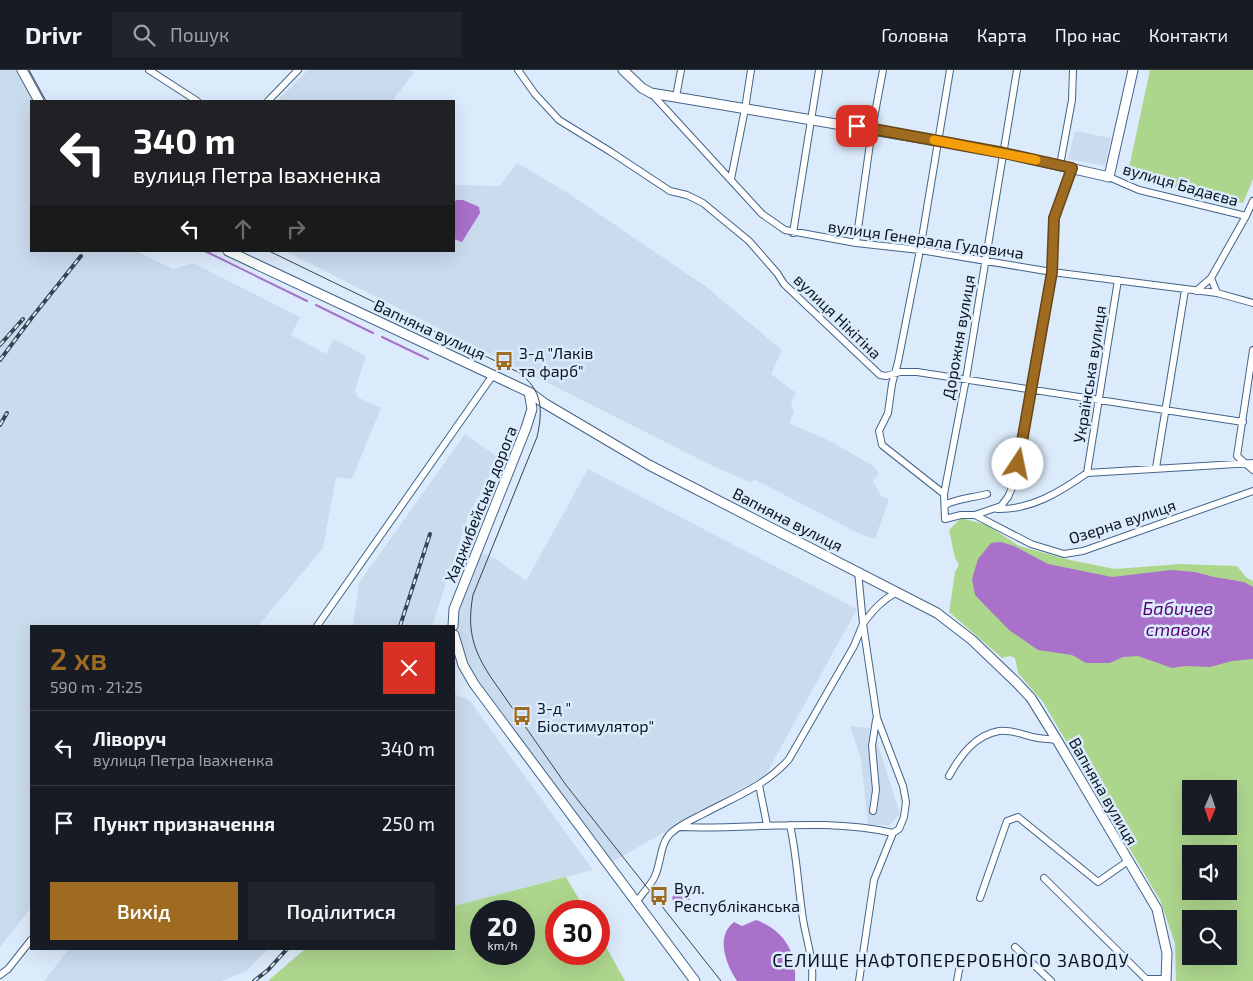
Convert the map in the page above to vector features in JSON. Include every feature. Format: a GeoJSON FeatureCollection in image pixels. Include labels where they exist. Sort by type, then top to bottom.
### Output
{"type":"FeatureCollection","features":[{"type":"Feature","properties":{"kind":"street"},"geometry":{"type":"LineString","coordinates":[[22,70],[38,100]]}},
{"type":"Feature","properties":{"kind":"street"},"geometry":{"type":"LineString","coordinates":[[149,70],[195,100]]}},
{"type":"Feature","properties":{"kind":"street"},"geometry":{"type":"LineString","coordinates":[[269,100],[298,70]]}},
{"type":"Feature","properties":{"kind":"street","name":"вулиця Нікітіна"},"geometry":{"type":"LineString","coordinates":[[518,70],[535,94],[559,120],[670,191],[687,195],[703,203],[749,241],[777,273],[784,284],[876,372],[883,376],[895,373],[917,372],[1242,422]]}},
{"type":"Feature","properties":{"kind":"street"},"geometry":{"type":"LineString","coordinates":[[623,70],[651,93],[938,140],[1109,177],[1133,70]]}},
{"type":"Feature","properties":{"kind":"street"},"geometry":{"type":"LineString","coordinates":[[676,97],[681,70]]}},
{"type":"Feature","properties":{"kind":"street"},"geometry":{"type":"LineString","coordinates":[[731,179],[745,109],[750,70]]}},
{"type":"Feature","properties":{"kind":"street"},"geometry":{"type":"LineString","coordinates":[[793,233],[819,70]]}},
{"type":"Feature","properties":{"kind":"street"},"geometry":{"type":"LineString","coordinates":[[856,243],[872,129],[884,70]]}},
{"type":"Feature","properties":{"kind":"street"},"geometry":{"type":"LineString","coordinates":[[944,494],[882,444],[879,431],[888,413],[892,384],[920,250],[950,70]]}},
{"type":"Feature","properties":{"kind":"street","name":"Дорожня вулиця"},"geometry":{"type":"LineString","coordinates":[[975,515],[961,515],[945,520],[944,494],[966,379],[1017,70]]}},
{"type":"Feature","properties":{"kind":"street"},"geometry":{"type":"LineString","coordinates":[[1060,165],[1072,100],[1073,70]]}},
{"type":"Feature","properties":{"kind":"street","name":"вулиця Генерала Гудовича"},"geometry":{"type":"LineString","coordinates":[[651,93],[769,220],[793,233],[856,243],[920,250],[1052,272],[1217,294],[1253,303]]}},
{"type":"Feature","properties":{"kind":"street"},"geometry":{"type":"LineString","coordinates":[[975,515],[1001,506],[1008,497],[1014,483],[1052,272],[1054,218],[1072,168]]}},
{"type":"Feature","properties":{"kind":"street","name":"вулиця Бадаєва"},"geometry":{"type":"LineString","coordinates":[[1109,177],[1139,190],[1246,216]]}},
{"type":"Feature","properties":{"kind":"street"},"geometry":{"type":"LineString","coordinates":[[1196,292],[1211,278],[1253,201]]}},
{"type":"Feature","properties":{"kind":"street","name":"Вапняна вулиця"},"geometry":{"type":"LineString","coordinates":[[230,252],[529,392],[544,403],[649,465],[937,612],[1004,670],[1031,698],[1156,909],[1167,952],[1166,980]]}},
{"type":"Feature","properties":{"kind":"street"},"geometry":{"type":"LineString","coordinates":[[1211,278],[1217,294]]}},
{"type":"Feature","properties":{"kind":"street","name":"Українська вулиця"},"geometry":{"type":"LineString","coordinates":[[1087,473],[1118,280]]}},
{"type":"Feature","properties":{"kind":"street"},"geometry":{"type":"LineString","coordinates":[[1156,468],[1185,290]]}},
{"type":"Feature","properties":{"kind":"street"},"geometry":{"type":"LineString","coordinates":[[1253,350],[1237,456],[1249,463],[1253,470]]}},
{"type":"Feature","properties":{"kind":"street"},"geometry":{"type":"LineString","coordinates":[[318,625],[493,375]]}},
{"type":"Feature","properties":{"kind":"street","name":"Хаджибейська дорога"},"geometry":{"type":"LineString","coordinates":[[453,625],[454,609],[526,428],[532,409],[529,392]]}},
{"type":"Feature","properties":{"kind":"street"},"geometry":{"type":"LineString","coordinates":[[993,509],[1017,509],[1039,502],[1066,488],[1087,473],[1249,463]]}},
{"type":"Feature","properties":{"kind":"street","name":"Озерна вулиця"},"geometry":{"type":"LineString","coordinates":[[975,515],[1031,544],[1064,554],[1082,551],[1253,491]]}},
{"type":"Feature","properties":{"kind":"street"},"geometry":{"type":"LineString","coordinates":[[945,505],[953,500],[987,494]]}},
{"type":"Feature","properties":{"kind":"street"},"geometry":{"type":"LineString","coordinates":[[858,570],[863,624],[877,718],[903,786],[906,802],[904,817],[899,829],[893,833],[874,880],[860,981]]}},
{"type":"Feature","properties":{"kind":"street"},"geometry":{"type":"LineString","coordinates":[[637,901],[652,881],[667,838],[680,827],[759,785],[780,770],[789,759],[854,646],[863,624],[874,608],[885,598],[897,592]]}},
{"type":"Feature","properties":{"kind":"street"},"geometry":{"type":"LineString","coordinates":[[455,639],[463,665],[474,684],[695,981]]}},
{"type":"Feature","properties":{"kind":"street"},"geometry":{"type":"LineString","coordinates":[[873,811],[876,790],[872,746],[877,718]]}},
{"type":"Feature","properties":{"kind":"street"},"geometry":{"type":"LineString","coordinates":[[949,776],[959,757],[980,739],[1000,731],[1057,740]]}},
{"type":"Feature","properties":{"kind":"street"},"geometry":{"type":"LineString","coordinates":[[759,785],[767,825]]}},
{"type":"Feature","properties":{"kind":"street"},"geometry":{"type":"LineString","coordinates":[[980,898],[1007,820],[1018,817],[1098,882],[1128,862]]}},
{"type":"Feature","properties":{"kind":"street"},"geometry":{"type":"LineString","coordinates":[[680,827],[767,825],[855,827],[893,833]]}},
{"type":"Feature","properties":{"kind":"street"},"geometry":{"type":"LineString","coordinates":[[790,826],[797,860],[812,981]]}},
{"type":"Feature","properties":{"kind":"street"},"geometry":{"type":"LineString","coordinates":[[1044,878],[1146,979],[1166,980]]}},
{"type":"Feature","properties":{"kind":"street"},"geometry":{"type":"LineString","coordinates":[[0,975],[8,969],[30,941]]}},
{"type":"Feature","properties":{"kind":"street"},"geometry":{"type":"LineString","coordinates":[[1015,948],[1051,981]]}},
{"type":"Feature","properties":{"kind":"street"},"geometry":{"type":"LineString","coordinates":[[957,981],[961,960]]}},
{"type":"Feature","properties":{"kind":"shaded area"},"geometry":{"type":"Polygon","coordinates":[[[0,70],[18,70],[34,100],[30,100],[30,252],[138,252],[173,269],[193,263],[300,317],[291,335],[326,354],[334,339],[366,356],[355,390],[356,395],[381,408],[352,479],[336,477],[323,548],[259,625],[30,625],[30,909],[0,947],[0,70]]]}},
{"type":"Feature","properties":{"kind":"shaded area"},"geometry":{"type":"Polygon","coordinates":[[[308,70],[411,70],[414,73],[393,100],[278,100],[308,70]]]}},
{"type":"Feature","properties":{"kind":"shaded area"},"geometry":{"type":"Polygon","coordinates":[[[1075,131],[1111,138],[1105,166],[1068,159],[1075,131]]]}},
{"type":"Feature","properties":{"kind":"shaded area"},"geometry":{"type":"Polygon","coordinates":[[[517,163],[568,193],[705,286],[782,350],[771,374],[796,393],[791,401],[794,412],[789,423],[830,441],[873,466],[879,473],[873,481],[881,496],[889,499],[875,539],[856,532],[754,479],[751,483],[713,466],[287,252],[455,252],[455,185],[500,186],[517,163]]]}},
{"type":"Feature","properties":{"kind":"shaded area"},"geometry":{"type":"Polygon","coordinates":[[[465,434],[499,458],[468,516],[432,625],[353,625],[359,583],[465,434]]]}},
{"type":"Feature","properties":{"kind":"shaded area"},"geometry":{"type":"Polygon","coordinates":[[[588,469],[857,609],[764,778],[760,778],[610,863],[465,665],[456,627],[459,609],[479,552],[498,560],[526,581],[588,469]]]}},
{"type":"Feature","properties":{"kind":"shaded area"},"geometry":{"type":"Polygon","coordinates":[[[455,692],[456,695],[470,701],[593,870],[477,900],[470,900],[470,902],[455,906],[455,692]]]}},
{"type":"Feature","properties":{"kind":"shaded area"},"geometry":{"type":"Polygon","coordinates":[[[850,726],[873,729],[900,814],[890,825],[868,825],[861,759],[850,726]]]}},
{"type":"Feature","properties":{"kind":"shaded area"},"geometry":{"type":"Polygon","coordinates":[[[68,950],[267,950],[247,971],[222,981],[44,981],[68,950]]]}},
{"type":"Feature","properties":{"kind":"green space"},"geometry":{"type":"Polygon","coordinates":[[[1150,70],[1253,70],[1253,179],[1243,203],[1127,177],[1150,70]]]}},
{"type":"Feature","properties":{"kind":"green space"},"geometry":{"type":"Polygon","coordinates":[[[961,518],[987,525],[1019,546],[1070,560],[1115,569],[1180,564],[1237,566],[1246,577],[1253,581],[1253,981],[1176,981],[1175,943],[1160,900],[1043,702],[1018,673],[1015,658],[1010,656],[1002,658],[949,612],[955,572],[959,565],[955,558],[949,530],[961,518]]]}},
{"type":"Feature","properties":{"kind":"green space"},"geometry":{"type":"Polygon","coordinates":[[[566,877],[580,900],[545,900],[545,965],[610,965],[610,954],[625,981],[268,981],[304,950],[455,950],[455,906],[470,902],[470,965],[535,965],[535,900],[477,900],[566,877]]]}},
{"type":"Feature","properties":{"kind":"water"},"geometry":{"type":"Polygon","coordinates":[[[463,200],[479,207],[480,213],[462,242],[455,239],[455,202],[463,200]]]}},
{"type":"Feature","properties":{"kind":"water","name":"Бабичев ставок"},"geometry":{"type":"Polygon","coordinates":[[[1001,542],[1014,546],[1048,564],[1112,577],[1171,570],[1195,572],[1244,582],[1253,587],[1253,659],[1232,661],[1210,667],[1185,666],[1172,668],[1138,656],[1123,657],[1110,663],[1086,663],[1072,655],[1038,650],[1009,630],[975,595],[972,579],[978,559],[991,543],[1001,542]]]}},
{"type":"Feature","properties":{"kind":"water"},"geometry":{"type":"Polygon","coordinates":[[[683,885],[688,892],[690,900],[675,899],[674,901],[672,899],[675,888],[683,885]]]}},
{"type":"Feature","properties":{"kind":"water"},"geometry":{"type":"Polygon","coordinates":[[[756,920],[766,924],[787,943],[794,961],[795,981],[737,981],[726,959],[724,951],[725,935],[728,928],[734,922],[742,926],[756,920]]]}},
{"type":"Feature","properties":{"kind":"waterway"},"geometry":{"type":"LineString","coordinates":[[207,252],[307,301]]}},
{"type":"Feature","properties":{"kind":"waterway"},"geometry":{"type":"LineString","coordinates":[[316,305],[373,333]]}},
{"type":"Feature","properties":{"kind":"waterway"},"geometry":{"type":"LineString","coordinates":[[382,337],[428,359]]}},
{"type":"Feature","properties":{"kind":"tram line"},"geometry":{"type":"LineString","coordinates":[[29,70],[45,100]]}},
{"type":"Feature","properties":{"kind":"tram line"},"geometry":{"type":"LineString","coordinates":[[271,252],[518,372],[537,393],[540,409],[537,437],[473,595],[471,628],[475,647],[490,676],[566,785],[721,981]]}},
{"type":"Feature","properties":{"kind":"railway"},"geometry":{"type":"LineString","coordinates":[[0,360],[81,256]]}},
{"type":"Feature","properties":{"kind":"railway"},"geometry":{"type":"LineString","coordinates":[[0,345],[23,319]]}},
{"type":"Feature","properties":{"kind":"railway"},"geometry":{"type":"LineString","coordinates":[[0,425],[7,413]]}},
{"type":"Feature","properties":{"kind":"railway"},"geometry":{"type":"LineString","coordinates":[[400,625],[430,534]]}},
{"type":"Feature","properties":{"kind":"railway"},"geometry":{"type":"LineString","coordinates":[[254,981],[268,970],[286,950]]}},
{"type":"Feature","properties":{"kind":"slow traffic"},"geometry":{"type":"LineString","coordinates":[[934,140],[1036,160]]}},
{"type":"Feature","properties":{"kind":"place","name":"З-д \"Лаків та фарб\""},"geometry":{"type":"Point","coordinates":[504,361]}},
{"type":"Feature","properties":{"kind":"place","name":"З-д \" Біостимулятор\""},"geometry":{"type":"Point","coordinates":[522,716]}},
{"type":"Feature","properties":{"kind":"place","name":"Вул. Республіканська"},"geometry":{"type":"Point","coordinates":[659,896]}},
{"type":"Feature","properties":{"kind":"district","name":"СЕЛИЩЕ НАФТОПЕРЕРОБНОГО ЗАВОДУ"},"geometry":{"type":"Point","coordinates":[951,960]}},
{"type":"Feature","properties":{"kind":"route"},"geometry":{"type":"LineString","coordinates":[[857,126],[1004,153],[1072,168],[1054,218],[1052,272],[1018,464]]}}]}
